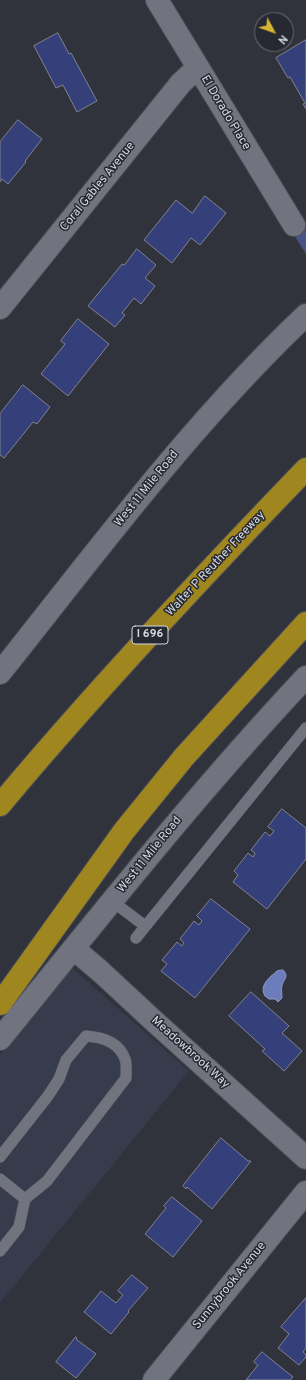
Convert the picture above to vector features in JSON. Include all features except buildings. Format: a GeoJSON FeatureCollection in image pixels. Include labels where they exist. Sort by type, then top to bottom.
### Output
{"type":"FeatureCollection","features":[{"type":"Feature","properties":{"kind":"highway","name":"Walter P Reuther Freeway"},"geometry":{"type":"LineString","coordinates":[[0,805],[116,672],[306,469]]}},
{"type":"Feature","properties":{"kind":"highway"},"geometry":{"type":"LineString","coordinates":[[0,1004],[124,831],[184,756],[306,623]]}},
{"type":"Feature","properties":{"kind":"street","name":"El Dorado Place"},"geometry":{"type":"LineString","coordinates":[[157,0],[294,225]]}},
{"type":"Feature","properties":{"kind":"street","name":"Coral Gables Avenue"},"geometry":{"type":"LineString","coordinates":[[0,308],[181,83],[198,68]]}},
{"type":"Feature","properties":{"kind":"street","name":"West 11 Mile Road"},"geometry":{"type":"LineString","coordinates":[[0,672],[193,432],[256,364],[306,315]]}},
{"type":"Feature","properties":{"kind":"street","name":"West 11 Mile Road"},"geometry":{"type":"LineString","coordinates":[[0,1039],[200,794],[306,677]]}},
{"type":"Feature","properties":{"kind":"street","name":"Meadowbrook Way"},"geometry":{"type":"LineString","coordinates":[[74,949],[306,1158]]}},
{"type":"Feature","properties":{"kind":"street","name":"Sunnybrook Avenue"},"geometry":{"type":"LineString","coordinates":[[154,1380],[306,1192]]}},
{"type":"Feature","properties":{"kind":"lane"},"geometry":{"type":"LineString","coordinates":[[136,938],[306,728]]}},
{"type":"Feature","properties":{"kind":"lane"},"geometry":{"type":"LineString","coordinates":[[112,901],[145,926]]}},
{"type":"Feature","properties":{"kind":"lane"},"geometry":{"type":"LineString","coordinates":[[0,1157],[48,1096],[60,1079],[66,1060],[86,1036],[99,1037],[115,1044],[126,1060],[126,1078],[47,1181],[25,1199],[20,1227],[0,1252]]}},
{"type":"Feature","properties":{"kind":"lane"},"geometry":{"type":"LineString","coordinates":[[0,1179],[25,1199]]}},
{"type":"Feature","properties":{"kind":"shaded area"},"geometry":{"type":"Polygon","coordinates":[[[306,221],[306,254],[294,235],[306,221]]]}},
{"type":"Feature","properties":{"kind":"shaded area"},"geometry":{"type":"Polygon","coordinates":[[[70,966],[189,1071],[0,1303],[0,1054],[70,966]]]}},
{"type":"Feature","properties":{"kind":"shaded area"},"geometry":{"type":"Polygon","coordinates":[[[283,970],[286,977],[282,985],[282,998],[278,1002],[275,999],[269,999],[265,996],[263,988],[271,976],[277,971],[283,970]]]}}]}
